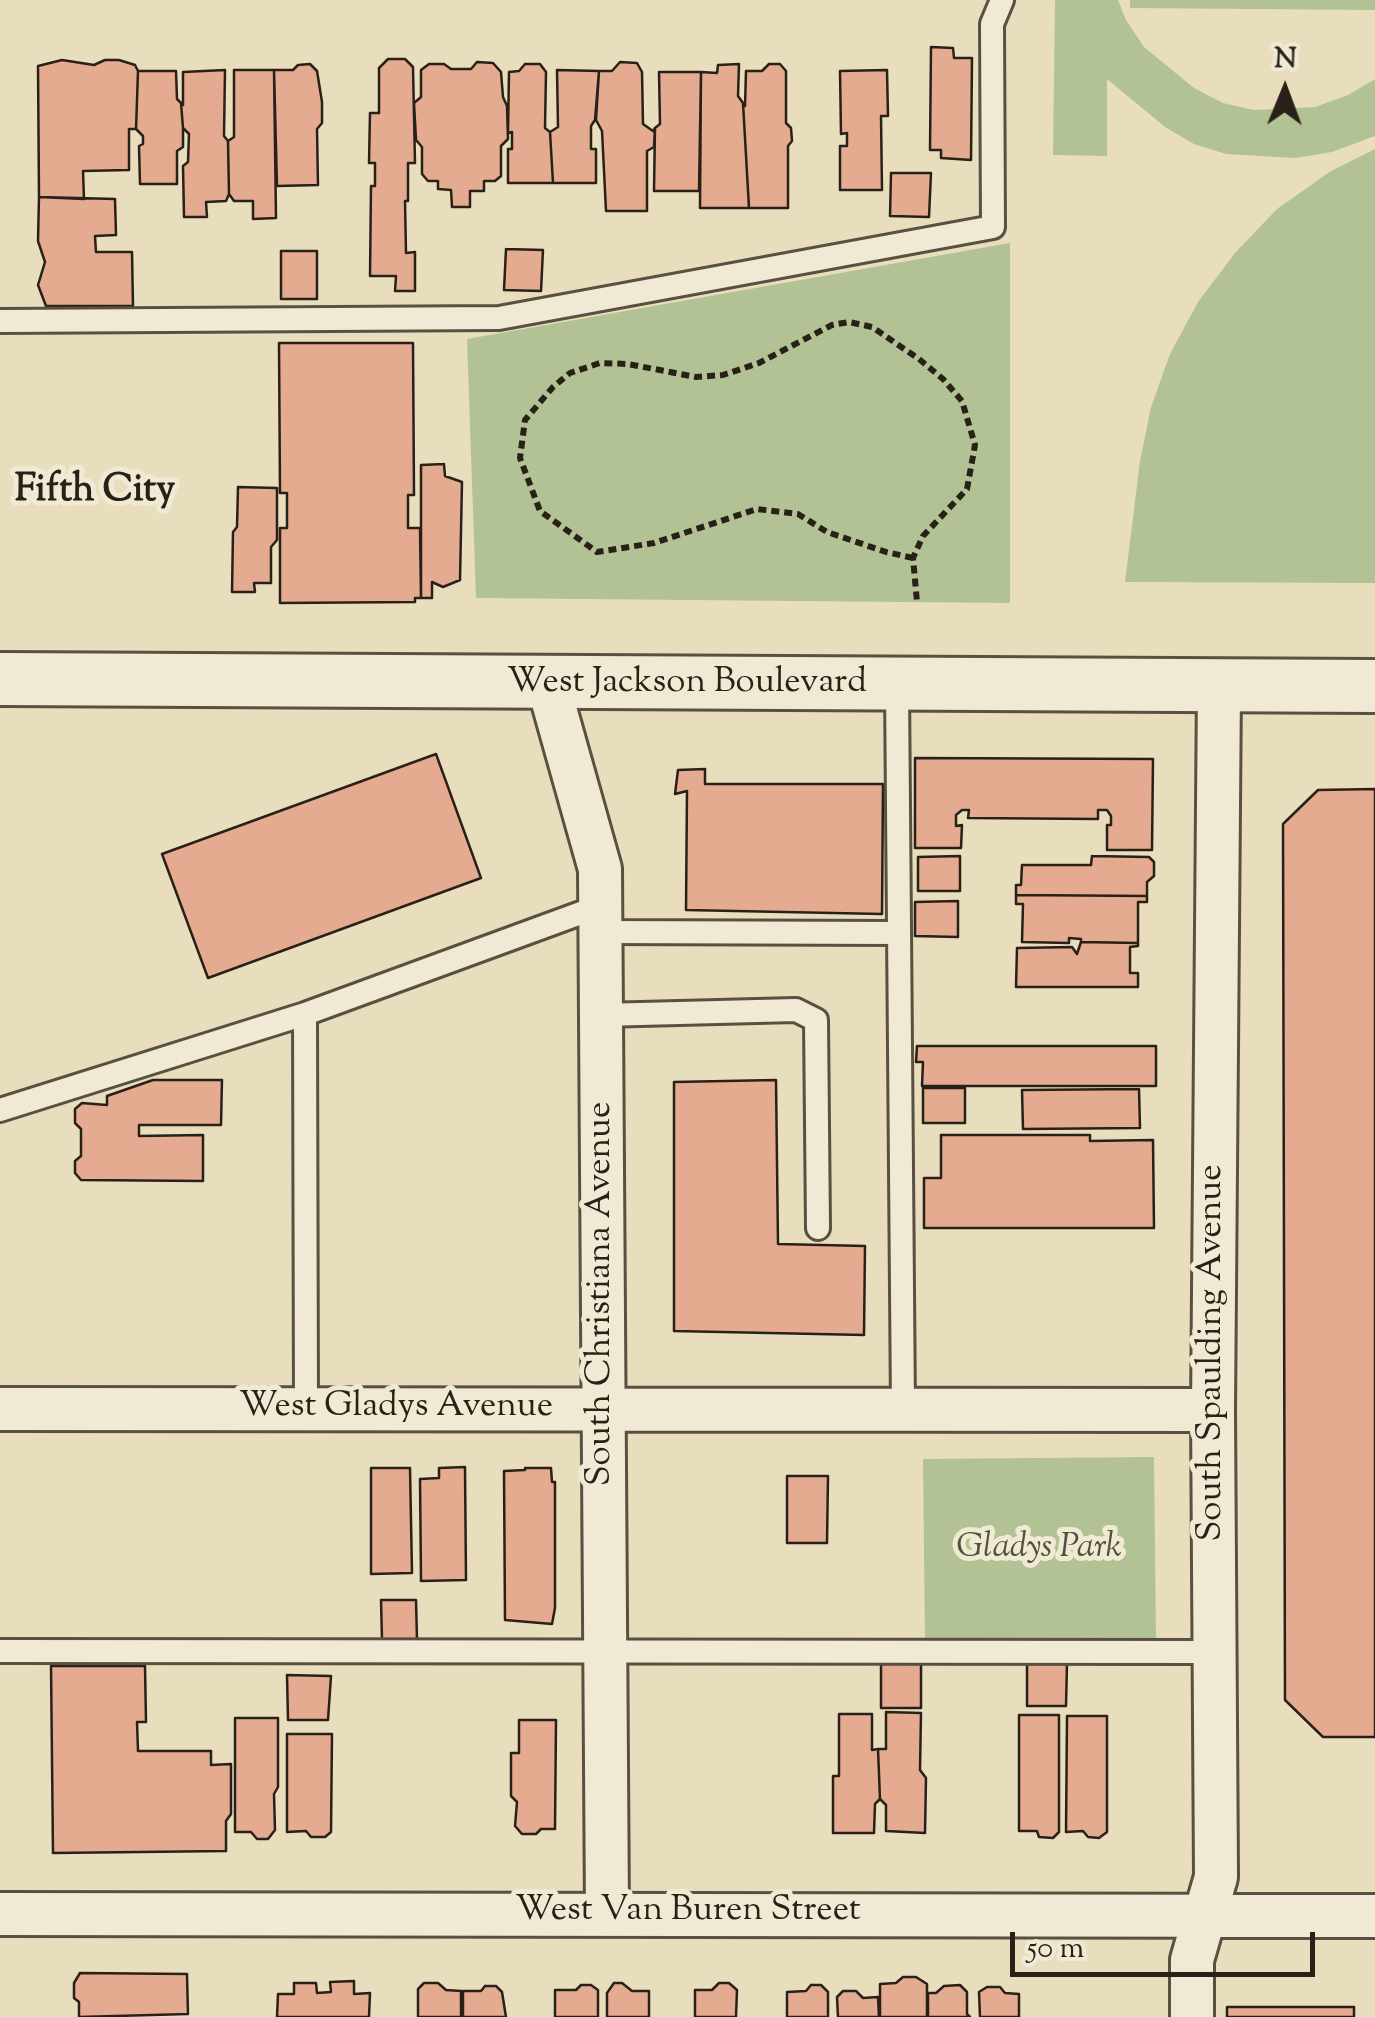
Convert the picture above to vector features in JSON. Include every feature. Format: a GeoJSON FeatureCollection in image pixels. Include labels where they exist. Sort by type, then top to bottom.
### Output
{"type":"FeatureCollection","features":[{"type":"Feature","properties":{"kind":"street","name":"West Jackson Boulevard"},"geometry":{"type":"LineString","coordinates":[[0,679],[1375,686]]}},
{"type":"Feature","properties":{"kind":"street","name":"South Christiana Avenue"},"geometry":{"type":"LineString","coordinates":[[548,684],[600,869],[607,1912]]}},
{"type":"Feature","properties":{"kind":"street","name":"South Spaulding Avenue"},"geometry":{"type":"LineString","coordinates":[[1192,2017],[1192,1960],[1216,1877],[1213,1410],[1218,686]]}},
{"type":"Feature","properties":{"kind":"street","name":"West Gladys Avenue"},"geometry":{"type":"LineString","coordinates":[[0,1409],[1213,1410]]}},
{"type":"Feature","properties":{"kind":"street","name":"West Van Buren Street"},"geometry":{"type":"LineString","coordinates":[[0,1914],[1375,1916]]}},
{"type":"Feature","properties":{"kind":"lane"},"geometry":{"type":"LineString","coordinates":[[0,321],[499,318],[994,227],[992,30],[1002,0]]}},
{"type":"Feature","properties":{"kind":"lane"},"geometry":{"type":"LineString","coordinates":[[896,686],[902,1410]]}},
{"type":"Feature","properties":{"kind":"lane"},"geometry":{"type":"LineString","coordinates":[[0,1110],[600,919],[899,933]]}},
{"type":"Feature","properties":{"kind":"lane"},"geometry":{"type":"LineString","coordinates":[[601,1015],[796,1010],[816,1020],[818,1228]]}},
{"type":"Feature","properties":{"kind":"lane"},"geometry":{"type":"LineString","coordinates":[[305,1014],[306,1409]]}},
{"type":"Feature","properties":{"kind":"lane"},"geometry":{"type":"LineString","coordinates":[[0,1651],[1213,1652]]}},
{"type":"Feature","properties":{"kind":"path"},"geometry":{"type":"LineString","coordinates":[[913,558],[827,532],[798,514],[757,509],[654,543],[597,552],[540,511],[520,458],[525,420],[570,373],[600,363],[628,364],[696,377],[723,375],[760,363],[832,325],[850,322],[872,327],[943,378],[962,401],[976,445],[967,489],[924,536],[913,558],[917,602]]}},
{"type":"Feature","properties":{"kind":"green space"},"geometry":{"type":"Polygon","coordinates":[[[1055,0],[1118,0],[1144,47],[1194,88],[1223,103],[1254,110],[1315,107],[1348,95],[1375,79],[1375,136],[1332,152],[1295,158],[1226,154],[1194,144],[1165,127],[1107,79],[1107,156],[1053,155],[1055,0]]]}},
{"type":"Feature","properties":{"kind":"green space"},"geometry":{"type":"Polygon","coordinates":[[[1130,0],[1375,0],[1375,10],[1130,8],[1130,0]]]}},
{"type":"Feature","properties":{"kind":"green space"},"geometry":{"type":"Polygon","coordinates":[[[1375,149],[1375,583],[1125,582],[1151,407],[1170,354],[1198,302],[1235,253],[1277,209],[1331,171],[1375,149]]]}},
{"type":"Feature","properties":{"kind":"green space"},"geometry":{"type":"Polygon","coordinates":[[[1010,243],[1010,603],[476,598],[467,339],[1010,243]]]}},
{"type":"Feature","properties":{"kind":"green space","name":"Gladys Park"},"geometry":{"type":"Polygon","coordinates":[[[1154,1457],[1156,1640],[925,1643],[923,1459],[1154,1457]]]}},
{"type":"Feature","properties":{"kind":"building"},"geometry":{"type":"Polygon","coordinates":[[[931,47],[953,48],[954,58],[972,58],[971,160],[941,158],[941,150],[930,150],[931,47]]]}},
{"type":"Feature","properties":{"kind":"building"},"geometry":{"type":"Polygon","coordinates":[[[388,59],[405,59],[413,67],[415,163],[408,163],[405,201],[406,253],[415,252],[415,291],[395,291],[396,276],[370,276],[375,163],[369,163],[370,113],[379,113],[379,68],[388,59]]]}},
{"type":"Feature","properties":{"kind":"building"},"geometry":{"type":"Polygon","coordinates":[[[62,60],[94,65],[119,60],[135,65],[138,71],[136,129],[129,129],[129,170],[83,171],[84,199],[39,197],[38,66],[62,60]]]}},
{"type":"Feature","properties":{"kind":"building"},"geometry":{"type":"Polygon","coordinates":[[[477,62],[493,63],[501,72],[508,139],[501,146],[501,176],[495,181],[484,181],[484,191],[470,191],[470,207],[452,207],[451,190],[438,189],[438,181],[428,181],[422,174],[422,147],[416,140],[414,103],[421,97],[421,70],[429,64],[471,69],[477,62]]]}},
{"type":"Feature","properties":{"kind":"building"},"geometry":{"type":"Polygon","coordinates":[[[620,62],[637,63],[642,72],[643,124],[653,131],[655,128],[654,147],[647,151],[647,211],[606,211],[602,131],[596,120],[599,71],[612,71],[620,62]]]}},
{"type":"Feature","properties":{"kind":"building"},"geometry":{"type":"Polygon","coordinates":[[[310,64],[317,71],[322,102],[322,123],[317,129],[318,185],[277,186],[274,70],[293,70],[298,65],[310,64]]]}},
{"type":"Feature","properties":{"kind":"building"},"geometry":{"type":"Polygon","coordinates":[[[525,64],[540,64],[546,72],[545,128],[550,132],[553,183],[508,183],[508,149],[512,149],[512,132],[508,133],[509,72],[519,71],[525,64]]]}},
{"type":"Feature","properties":{"kind":"building"},"geometry":{"type":"Polygon","coordinates":[[[739,64],[738,96],[743,103],[749,208],[700,208],[701,72],[717,73],[718,65],[739,64]]]}},
{"type":"Feature","properties":{"kind":"building"},"geometry":{"type":"Polygon","coordinates":[[[769,64],[780,64],[786,71],[786,123],[791,128],[792,141],[788,146],[788,208],[749,208],[743,103],[745,106],[746,71],[762,71],[769,64]]]}},
{"type":"Feature","properties":{"kind":"building"},"geometry":{"type":"Polygon","coordinates":[[[225,70],[224,136],[228,141],[229,194],[226,201],[206,202],[207,217],[184,217],[183,166],[188,162],[189,134],[183,128],[183,72],[225,70]]]}},
{"type":"Feature","properties":{"kind":"building"},"geometry":{"type":"Polygon","coordinates":[[[234,70],[274,70],[276,218],[253,219],[253,201],[234,201],[229,194],[228,141],[234,137],[234,70]]]}},
{"type":"Feature","properties":{"kind":"building"},"geometry":{"type":"Polygon","coordinates":[[[557,70],[599,71],[595,120],[591,126],[596,183],[553,183],[550,132],[558,127],[557,70]]]}},
{"type":"Feature","properties":{"kind":"building"},"geometry":{"type":"Polygon","coordinates":[[[887,70],[888,116],[881,116],[882,190],[840,190],[840,146],[847,146],[847,133],[841,134],[840,71],[887,70]]]}},
{"type":"Feature","properties":{"kind":"building"},"geometry":{"type":"Polygon","coordinates":[[[138,71],[176,71],[183,128],[183,147],[177,151],[177,184],[140,184],[139,146],[143,136],[136,129],[138,71]]]}},
{"type":"Feature","properties":{"kind":"building"},"geometry":{"type":"Polygon","coordinates":[[[659,72],[701,72],[699,191],[654,191],[655,128],[660,124],[659,72]]]}},
{"type":"Feature","properties":{"kind":"building"},"geometry":{"type":"Polygon","coordinates":[[[891,173],[931,173],[929,217],[890,216],[891,173]]]}},
{"type":"Feature","properties":{"kind":"building"},"geometry":{"type":"Polygon","coordinates":[[[39,197],[115,199],[116,235],[95,236],[96,252],[132,252],[133,306],[46,306],[38,285],[45,262],[38,241],[39,197]]]}},
{"type":"Feature","properties":{"kind":"building"},"geometry":{"type":"Polygon","coordinates":[[[506,249],[543,250],[541,291],[504,290],[506,249]]]}},
{"type":"Feature","properties":{"kind":"building"},"geometry":{"type":"Polygon","coordinates":[[[281,251],[317,251],[317,299],[281,299],[281,251]]]}},
{"type":"Feature","properties":{"kind":"building"},"geometry":{"type":"Polygon","coordinates":[[[279,343],[413,343],[414,495],[408,495],[408,528],[420,528],[421,598],[415,598],[415,602],[280,603],[280,528],[287,528],[287,493],[280,493],[279,343]]]}},
{"type":"Feature","properties":{"kind":"building"},"geometry":{"type":"Polygon","coordinates":[[[444,464],[445,476],[462,482],[460,580],[443,587],[432,582],[432,598],[421,598],[421,465],[444,464]]]}},
{"type":"Feature","properties":{"kind":"building"},"geometry":{"type":"Polygon","coordinates":[[[238,487],[277,488],[277,540],[271,547],[271,583],[254,583],[255,592],[232,592],[238,487]]]}},
{"type":"Feature","properties":{"kind":"building"},"geometry":{"type":"Polygon","coordinates":[[[436,754],[481,878],[208,978],[162,854],[436,754]]]}},
{"type":"Feature","properties":{"kind":"building"},"geometry":{"type":"Polygon","coordinates":[[[915,758],[1153,759],[1152,850],[1107,850],[1111,816],[1107,810],[1098,810],[1098,819],[968,818],[969,810],[962,810],[956,815],[956,826],[962,825],[961,848],[915,848],[915,758]]]}},
{"type":"Feature","properties":{"kind":"building"},"geometry":{"type":"Polygon","coordinates":[[[705,769],[705,784],[883,784],[882,914],[686,910],[687,791],[675,794],[678,770],[705,769]]]}},
{"type":"Feature","properties":{"kind":"building"},"geometry":{"type":"Polygon","coordinates":[[[1375,789],[1375,1737],[1323,1737],[1285,1700],[1283,824],[1318,790],[1375,789]]]}},
{"type":"Feature","properties":{"kind":"building"},"geometry":{"type":"Polygon","coordinates":[[[960,856],[960,891],[918,891],[918,857],[960,856]]]}},
{"type":"Feature","properties":{"kind":"building"},"geometry":{"type":"Polygon","coordinates":[[[1092,856],[1149,857],[1154,862],[1154,876],[1147,882],[1147,896],[1016,895],[1022,865],[1091,865],[1092,856]]]}},
{"type":"Feature","properties":{"kind":"building"},"geometry":{"type":"Polygon","coordinates":[[[1016,895],[1147,896],[1147,902],[1138,902],[1138,943],[1081,942],[1069,938],[1069,943],[1022,942],[1023,904],[1016,904],[1016,895]]]}},
{"type":"Feature","properties":{"kind":"building"},"geometry":{"type":"Polygon","coordinates":[[[958,901],[958,937],[915,936],[915,902],[958,901]]]}},
{"type":"Feature","properties":{"kind":"building"},"geometry":{"type":"Polygon","coordinates":[[[1081,942],[1138,943],[1130,947],[1130,973],[1138,973],[1138,987],[1016,987],[1017,948],[1072,947],[1077,954],[1081,942]]]}},
{"type":"Feature","properties":{"kind":"building"},"geometry":{"type":"Polygon","coordinates":[[[917,1046],[1156,1046],[1156,1086],[922,1086],[923,1062],[916,1062],[917,1046]]]}},
{"type":"Feature","properties":{"kind":"building"},"geometry":{"type":"Polygon","coordinates":[[[153,1080],[222,1080],[221,1125],[139,1125],[139,1136],[203,1135],[203,1181],[81,1180],[75,1173],[75,1161],[81,1156],[81,1129],[75,1123],[75,1109],[82,1103],[107,1105],[107,1096],[153,1080]]]}},
{"type":"Feature","properties":{"kind":"building"},"geometry":{"type":"Polygon","coordinates":[[[776,1080],[778,1244],[865,1246],[864,1335],[674,1331],[674,1082],[776,1080]]]}},
{"type":"Feature","properties":{"kind":"building"},"geometry":{"type":"Polygon","coordinates":[[[923,1088],[965,1088],[965,1123],[923,1123],[923,1088]]]}},
{"type":"Feature","properties":{"kind":"building"},"geometry":{"type":"Polygon","coordinates":[[[1139,1089],[1140,1128],[1023,1129],[1022,1090],[1139,1089]]]}},
{"type":"Feature","properties":{"kind":"building"},"geometry":{"type":"Polygon","coordinates":[[[941,1135],[1090,1135],[1090,1141],[1153,1140],[1154,1228],[924,1228],[924,1178],[941,1178],[941,1135]]]}},
{"type":"Feature","properties":{"kind":"building"},"geometry":{"type":"Polygon","coordinates":[[[465,1467],[466,1580],[421,1581],[420,1479],[439,1478],[439,1468],[465,1467]]]}},
{"type":"Feature","properties":{"kind":"building"},"geometry":{"type":"Polygon","coordinates":[[[371,1468],[410,1468],[412,1573],[371,1574],[371,1468]]]}},
{"type":"Feature","properties":{"kind":"building"},"geometry":{"type":"Polygon","coordinates":[[[551,1468],[555,1482],[552,1624],[505,1620],[504,1471],[551,1468]]]}},
{"type":"Feature","properties":{"kind":"building"},"geometry":{"type":"Polygon","coordinates":[[[787,1476],[828,1476],[827,1543],[787,1543],[787,1476]]]}},
{"type":"Feature","properties":{"kind":"building"},"geometry":{"type":"Polygon","coordinates":[[[381,1600],[416,1600],[417,1640],[382,1640],[381,1600]]]}},
{"type":"Feature","properties":{"kind":"building"},"geometry":{"type":"Polygon","coordinates":[[[1027,1663],[1067,1663],[1066,1706],[1027,1706],[1027,1663]]]}},
{"type":"Feature","properties":{"kind":"building"},"geometry":{"type":"Polygon","coordinates":[[[881,1664],[921,1664],[921,1708],[881,1708],[881,1664]]]}},
{"type":"Feature","properties":{"kind":"building"},"geometry":{"type":"Polygon","coordinates":[[[51,1666],[145,1666],[146,1722],[137,1722],[138,1751],[211,1751],[211,1765],[231,1764],[226,1851],[53,1853],[51,1666]]]}},
{"type":"Feature","properties":{"kind":"building"},"geometry":{"type":"Polygon","coordinates":[[[287,1675],[331,1676],[328,1720],[288,1720],[287,1675]]]}},
{"type":"Feature","properties":{"kind":"building"},"geometry":{"type":"Polygon","coordinates":[[[886,1712],[921,1713],[925,1833],[886,1831],[878,1749],[886,1749],[886,1712]]]}},
{"type":"Feature","properties":{"kind":"building"},"geometry":{"type":"Polygon","coordinates":[[[839,1714],[872,1714],[872,1750],[878,1749],[880,1799],[875,1804],[874,1833],[833,1833],[833,1776],[839,1776],[839,1714]]]}},
{"type":"Feature","properties":{"kind":"building"},"geometry":{"type":"Polygon","coordinates":[[[1019,1715],[1059,1715],[1059,1832],[1053,1838],[1039,1837],[1037,1831],[1019,1831],[1019,1715]]]}},
{"type":"Feature","properties":{"kind":"building"},"geometry":{"type":"Polygon","coordinates":[[[1067,1716],[1107,1716],[1107,1832],[1099,1838],[1088,1837],[1083,1831],[1066,1832],[1067,1716]]]}},
{"type":"Feature","properties":{"kind":"building"},"geometry":{"type":"Polygon","coordinates":[[[235,1718],[278,1718],[275,1830],[268,1839],[257,1839],[251,1832],[235,1832],[235,1718]]]}},
{"type":"Feature","properties":{"kind":"building"},"geometry":{"type":"Polygon","coordinates":[[[519,1720],[556,1720],[555,1829],[541,1829],[536,1834],[522,1834],[515,1826],[517,1802],[511,1796],[511,1753],[519,1753],[519,1720]]]}},
{"type":"Feature","properties":{"kind":"building"},"geometry":{"type":"Polygon","coordinates":[[[287,1734],[332,1734],[331,1832],[325,1837],[311,1837],[306,1831],[287,1832],[287,1734]]]}},
{"type":"Feature","properties":{"kind":"building"},"geometry":{"type":"Polygon","coordinates":[[[80,1973],[187,1974],[188,2014],[79,2017],[74,1983],[80,1973]]]}},
{"type":"Feature","properties":{"kind":"building"},"geometry":{"type":"Polygon","coordinates":[[[903,1977],[916,1977],[927,1984],[927,2017],[880,2017],[880,1984],[896,1983],[903,1977]]]}},
{"type":"Feature","properties":{"kind":"building"},"geometry":{"type":"Polygon","coordinates":[[[354,1981],[354,1994],[370,1993],[369,2017],[277,2017],[278,1994],[294,1994],[294,1983],[316,1983],[317,1993],[331,1992],[330,1982],[354,1981]]]}},
{"type":"Feature","properties":{"kind":"building"},"geometry":{"type":"Polygon","coordinates":[[[424,1983],[461,1991],[461,2017],[418,2017],[418,1989],[424,1983]]]}},
{"type":"Feature","properties":{"kind":"building"},"geometry":{"type":"Polygon","coordinates":[[[614,1983],[622,1983],[632,1991],[649,1991],[649,2017],[607,2017],[607,1993],[614,1983]]]}},
{"type":"Feature","properties":{"kind":"building"},"geometry":{"type":"Polygon","coordinates":[[[719,1983],[729,1983],[737,1990],[736,2017],[695,2017],[695,1990],[712,1990],[719,1983]]]}},
{"type":"Feature","properties":{"kind":"building"},"geometry":{"type":"Polygon","coordinates":[[[581,1985],[598,1990],[598,2017],[555,2017],[555,1990],[576,1990],[581,1985]]]}},
{"type":"Feature","properties":{"kind":"building"},"geometry":{"type":"Polygon","coordinates":[[[811,1985],[821,1985],[828,1992],[828,2017],[787,2017],[787,1992],[806,1991],[811,1985]]]}},
{"type":"Feature","properties":{"kind":"building"},"geometry":{"type":"Polygon","coordinates":[[[960,1985],[967,1992],[970,2017],[928,2017],[928,1993],[960,1985]]]}},
{"type":"Feature","properties":{"kind":"building"},"geometry":{"type":"Polygon","coordinates":[[[485,1986],[496,1986],[502,1992],[506,2017],[463,2017],[463,1991],[481,1991],[485,1986]]]}},
{"type":"Feature","properties":{"kind":"building"},"geometry":{"type":"Polygon","coordinates":[[[987,1987],[1019,1994],[1019,2017],[980,2017],[979,1992],[987,1987]]]}},
{"type":"Feature","properties":{"kind":"building"},"geometry":{"type":"Polygon","coordinates":[[[843,1991],[856,1991],[863,1998],[878,1997],[879,2017],[838,2017],[837,1997],[843,1991]]]}},
{"type":"Feature","properties":{"kind":"building"},"geometry":{"type":"Polygon","coordinates":[[[1227,2007],[1354,2007],[1354,2017],[1227,2017],[1227,2007]]]}},
{"type":"Feature","properties":{"kind":"district","name":"Fifth City"},"geometry":{"type":"Point","coordinates":[95,494]}}]}
